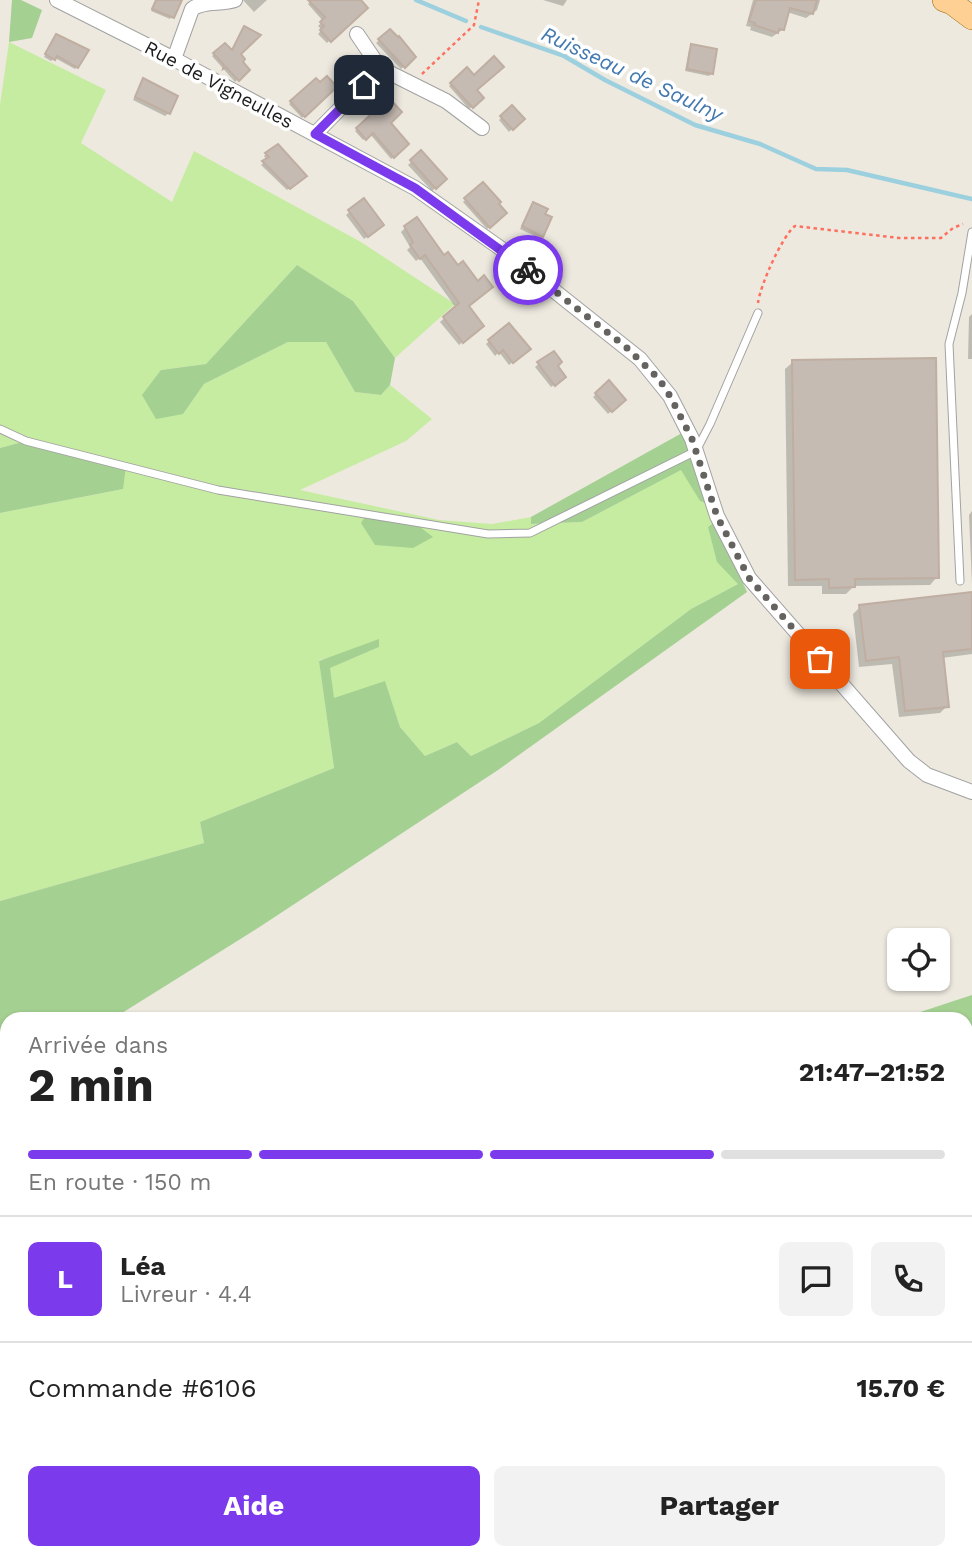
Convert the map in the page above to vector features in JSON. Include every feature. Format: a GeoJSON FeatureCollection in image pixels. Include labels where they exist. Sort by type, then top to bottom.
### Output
{"type":"FeatureCollection","features":[{"type":"Feature","properties":{"kind":"main road"},"geometry":{"type":"LineString","coordinates":[[956,2],[972,18]]}},
{"type":"Feature","properties":{"kind":"street","name":"Rue de Vigneulles"},"geometry":{"type":"LineString","coordinates":[[57,0],[174,59],[415,188],[503,250],[640,359],[664,388],[692,439],[717,516],[749,578],[909,761],[927,775],[972,792]]}},
{"type":"Feature","properties":{"kind":"street"},"geometry":{"type":"LineString","coordinates":[[174,59],[192,9],[203,3],[235,0]]}},
{"type":"Feature","properties":{"kind":"street"},"geometry":{"type":"LineString","coordinates":[[357,34],[380,68],[446,101],[482,128]]}},
{"type":"Feature","properties":{"kind":"street"},"geometry":{"type":"LineString","coordinates":[[315,134],[380,68]]}},
{"type":"Feature","properties":{"kind":"lane"},"geometry":{"type":"LineString","coordinates":[[960,581],[949,344],[962,293],[972,232]]}},
{"type":"Feature","properties":{"kind":"lane"},"geometry":{"type":"LineString","coordinates":[[0,429],[26,441],[218,489],[488,534],[530,533],[696,451],[758,313]]}},
{"type":"Feature","properties":{"kind":"path"},"geometry":{"type":"LineString","coordinates":[[411,84],[474,25],[479,0]]}},
{"type":"Feature","properties":{"kind":"path"},"geometry":{"type":"LineString","coordinates":[[758,313],[759,298],[771,269],[789,230],[795,226],[899,238],[941,238],[953,228],[972,222]]}},
{"type":"Feature","properties":{"kind":"green space"},"geometry":{"type":"Polygon","coordinates":[[[12,0],[21,0],[42,10],[32,38],[9,42],[12,0]]]}},
{"type":"Feature","properties":{"kind":"green space"},"geometry":{"type":"Polygon","coordinates":[[[9,42],[106,90],[81,143],[172,202],[194,151],[361,242],[455,304],[395,358],[353,301],[297,265],[206,364],[161,370],[183,414],[204,384],[288,342],[326,342],[355,392],[381,395],[390,385],[432,419],[406,441],[300,490],[439,520],[492,524],[531,517],[531,524],[582,522],[682,469],[700,501],[710,505],[738,584],[691,609],[539,723],[471,756],[457,742],[425,756],[400,727],[385,682],[334,699],[329,668],[379,647],[319,660],[334,768],[200,822],[204,843],[0,901],[0,513],[123,489],[26,441],[0,448],[0,105],[9,42]]]}},
{"type":"Feature","properties":{"kind":"green space"},"geometry":{"type":"Polygon","coordinates":[[[297,265],[353,301],[395,358],[390,385],[381,395],[355,392],[326,342],[288,342],[204,384],[183,414],[156,419],[142,395],[161,370],[206,364],[297,265]]]}},
{"type":"Feature","properties":{"kind":"green space"},"geometry":{"type":"Polygon","coordinates":[[[682,433],[710,505],[700,501],[681,470],[582,522],[531,524],[531,517],[682,433]]]}},
{"type":"Feature","properties":{"kind":"green space"},"geometry":{"type":"Polygon","coordinates":[[[26,441],[126,466],[123,489],[0,513],[0,448],[26,441]]]}},
{"type":"Feature","properties":{"kind":"green space"},"geometry":{"type":"Polygon","coordinates":[[[367,514],[412,521],[433,537],[413,548],[375,545],[361,523],[367,514]]]}},
{"type":"Feature","properties":{"kind":"green space"},"geometry":{"type":"Polygon","coordinates":[[[715,522],[747,592],[498,770],[261,926],[124,1012],[0,1012],[0,901],[204,843],[200,822],[334,768],[319,661],[379,639],[379,647],[330,668],[334,698],[385,681],[400,727],[425,756],[457,742],[471,756],[539,723],[691,609],[738,584],[717,562],[708,527],[715,522]]]}},
{"type":"Feature","properties":{"kind":"green space"},"geometry":{"type":"Polygon","coordinates":[[[972,995],[972,1012],[920,1012],[972,995]]]}},
{"type":"Feature","properties":{"kind":"building"},"geometry":{"type":"Polygon","coordinates":[[[156,0],[182,0],[174,18],[152,9],[156,0]]]}},
{"type":"Feature","properties":{"kind":"building"},"geometry":{"type":"Polygon","coordinates":[[[308,0],[361,0],[368,8],[331,42],[320,30],[324,26],[320,22],[325,17],[308,0]]]}},
{"type":"Feature","properties":{"kind":"building"},"geometry":{"type":"Polygon","coordinates":[[[756,0],[817,0],[813,14],[790,8],[784,30],[779,29],[778,33],[749,21],[756,0]]]}},
{"type":"Feature","properties":{"kind":"building"},"geometry":{"type":"Polygon","coordinates":[[[244,26],[261,35],[241,54],[245,59],[243,62],[250,70],[239,81],[226,67],[223,69],[224,65],[213,53],[225,43],[232,50],[244,26]]]}},
{"type":"Feature","properties":{"kind":"building"},"geometry":{"type":"Polygon","coordinates":[[[390,29],[416,57],[405,68],[378,39],[390,29]]]}},
{"type":"Feature","properties":{"kind":"building"},"geometry":{"type":"Polygon","coordinates":[[[56,34],[89,50],[78,68],[57,56],[55,60],[45,54],[56,34]]]}},
{"type":"Feature","properties":{"kind":"building"},"geometry":{"type":"Polygon","coordinates":[[[691,44],[717,49],[713,74],[687,69],[691,44]]]}},
{"type":"Feature","properties":{"kind":"building"},"geometry":{"type":"Polygon","coordinates":[[[494,56],[504,67],[477,90],[484,98],[473,108],[450,83],[467,67],[474,75],[494,56]]]}},
{"type":"Feature","properties":{"kind":"building"},"geometry":{"type":"Polygon","coordinates":[[[327,76],[337,87],[305,117],[290,101],[316,78],[320,82],[327,76]]]}},
{"type":"Feature","properties":{"kind":"building"},"geometry":{"type":"Polygon","coordinates":[[[143,78],[178,96],[170,114],[135,97],[143,78]]]}},
{"type":"Feature","properties":{"kind":"building"},"geometry":{"type":"Polygon","coordinates":[[[389,98],[402,112],[391,123],[409,144],[394,158],[373,133],[366,140],[356,128],[389,98]]]}},
{"type":"Feature","properties":{"kind":"building"},"geometry":{"type":"Polygon","coordinates":[[[512,105],[525,119],[513,130],[500,116],[512,105]]]}},
{"type":"Feature","properties":{"kind":"building"},"geometry":{"type":"Polygon","coordinates":[[[278,144],[307,176],[290,189],[262,161],[269,157],[265,153],[278,144]]]}},
{"type":"Feature","properties":{"kind":"building"},"geometry":{"type":"Polygon","coordinates":[[[421,150],[447,179],[436,189],[410,160],[421,150]]]}},
{"type":"Feature","properties":{"kind":"building"},"geometry":{"type":"Polygon","coordinates":[[[483,182],[507,213],[490,228],[464,198],[483,182]]]}},
{"type":"Feature","properties":{"kind":"building"},"geometry":{"type":"Polygon","coordinates":[[[364,198],[384,225],[368,237],[348,210],[364,198]]]}},
{"type":"Feature","properties":{"kind":"building"},"geometry":{"type":"Polygon","coordinates":[[[533,202],[548,209],[545,214],[552,217],[543,237],[522,226],[533,202]]]}},
{"type":"Feature","properties":{"kind":"building"},"geometry":{"type":"Polygon","coordinates":[[[417,217],[444,255],[448,252],[458,265],[463,261],[478,281],[484,275],[493,287],[469,306],[484,326],[463,343],[443,317],[459,303],[425,255],[420,259],[410,245],[413,242],[404,226],[417,217]]]}},
{"type":"Feature","properties":{"kind":"building"},"geometry":{"type":"Polygon","coordinates":[[[509,323],[531,349],[513,363],[503,350],[499,354],[488,340],[509,323]]]}},
{"type":"Feature","properties":{"kind":"building"},"geometry":{"type":"Polygon","coordinates":[[[554,351],[562,362],[558,366],[566,377],[555,386],[537,362],[554,351]]]}},
{"type":"Feature","properties":{"kind":"building"},"geometry":{"type":"Polygon","coordinates":[[[936,358],[939,578],[855,579],[855,587],[829,588],[829,579],[795,580],[792,360],[936,358]]]}},
{"type":"Feature","properties":{"kind":"building"},"geometry":{"type":"Polygon","coordinates":[[[609,380],[626,400],[612,412],[595,393],[609,380]]]}},
{"type":"Feature","properties":{"kind":"building"},"geometry":{"type":"Polygon","coordinates":[[[972,592],[972,649],[943,652],[949,707],[905,711],[899,657],[866,661],[859,605],[972,592]]]}},
{"type":"Feature","properties":{"kind":"waterway","name":"Ruisseau de Saulny"},"geometry":{"type":"LineString","coordinates":[[416,0],[466,21]]}},
{"type":"Feature","properties":{"kind":"waterway","name":"Ruisseau de Saulny"},"geometry":{"type":"LineString","coordinates":[[481,27],[564,56],[605,80],[695,125],[760,144],[816,169],[847,170],[972,199]]}},
{"type":"Feature","properties":{"kind":"way so far"},"geometry":{"type":"LineString","coordinates":[[528,270],[626,347],[659,379],[692,439],[717,516],[749,578],[820,659]]}},
{"type":"Feature","properties":{"kind":"route"},"geometry":{"type":"LineString","coordinates":[[364,85],[315,134],[415,188],[528,270]]}}]}
